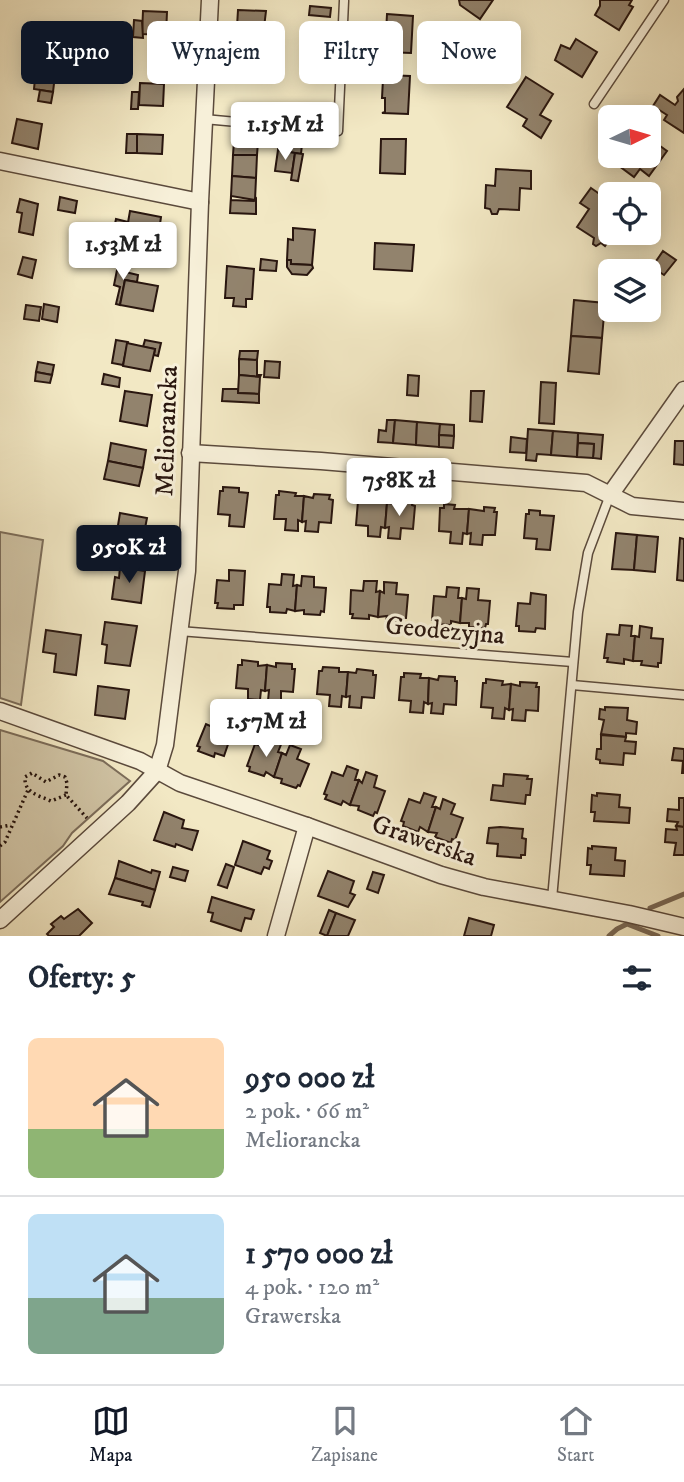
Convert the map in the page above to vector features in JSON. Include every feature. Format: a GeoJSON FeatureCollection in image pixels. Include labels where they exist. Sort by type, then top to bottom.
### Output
{"type":"FeatureCollection","features":[{"type":"Feature","properties":{"kind":"street","name":"Meliorancka"},"geometry":{"type":"LineString","coordinates":[[0,920],[128,803],[157,771],[165,745],[187,571],[209,0]]}},
{"type":"Feature","properties":{"kind":"street"},"geometry":{"type":"LineString","coordinates":[[0,161],[200,202]]}},
{"type":"Feature","properties":{"kind":"street"},"geometry":{"type":"LineString","coordinates":[[610,495],[684,390]]}},
{"type":"Feature","properties":{"kind":"street"},"geometry":{"type":"LineString","coordinates":[[190,453],[586,483],[632,506],[684,512]]}},
{"type":"Feature","properties":{"kind":"street","name":"Grawerska"},"geometry":{"type":"LineString","coordinates":[[0,710],[139,761],[180,783],[441,875],[484,887],[684,927]]}},
{"type":"Feature","properties":{"kind":"street"},"geometry":{"type":"LineString","coordinates":[[276,936],[307,826]]}},
{"type":"Feature","properties":{"kind":"lane"},"geometry":{"type":"LineString","coordinates":[[594,104],[664,0]]}},
{"type":"Feature","properties":{"kind":"lane"},"geometry":{"type":"LineString","coordinates":[[204,119],[338,131],[344,1]]}},
{"type":"Feature","properties":{"kind":"lane"},"geometry":{"type":"LineString","coordinates":[[552,900],[573,662],[588,553],[610,495]]}},
{"type":"Feature","properties":{"kind":"lane","name":"Geodezyjna"},"geometry":{"type":"LineString","coordinates":[[179,631],[573,662]]}},
{"type":"Feature","properties":{"kind":"lane"},"geometry":{"type":"LineString","coordinates":[[572,685],[684,695]]}},
{"type":"Feature","properties":{"kind":"path"},"geometry":{"type":"LineString","coordinates":[[66,795],[51,801],[28,790],[25,786],[28,775],[37,774],[46,782],[62,775],[67,780],[66,795],[98,830]]}},
{"type":"Feature","properties":{"kind":"path"},"geometry":{"type":"LineString","coordinates":[[0,846],[5,842],[20,812],[28,790]]}},
{"type":"Feature","properties":{"kind":"path"},"geometry":{"type":"LineString","coordinates":[[0,827],[12,824]]}},
{"type":"Feature","properties":{"kind":"shaded area"},"geometry":{"type":"Polygon","coordinates":[[[0,532],[43,540],[21,705],[0,698],[0,532]]]}},
{"type":"Feature","properties":{"kind":"shaded area"},"geometry":{"type":"Polygon","coordinates":[[[0,730],[103,761],[130,781],[0,902],[0,730]]]}},
{"type":"Feature","properties":{"kind":"building"},"geometry":{"type":"Polygon","coordinates":[[[459,0],[493,0],[480,19],[460,5],[459,0]]]}},
{"type":"Feature","properties":{"kind":"building"},"geometry":{"type":"Polygon","coordinates":[[[600,0],[632,0],[629,5],[633,7],[619,30],[595,15],[600,0]]]}},
{"type":"Feature","properties":{"kind":"building"},"geometry":{"type":"Polygon","coordinates":[[[310,6],[331,8],[330,17],[309,15],[310,6]]]}},
{"type":"Feature","properties":{"kind":"building"},"geometry":{"type":"Polygon","coordinates":[[[238,10],[266,11],[265,21],[237,21],[238,10]]]}},
{"type":"Feature","properties":{"kind":"building"},"geometry":{"type":"Polygon","coordinates":[[[143,11],[167,12],[167,21],[147,21],[147,34],[142,34],[143,11]]]}},
{"type":"Feature","properties":{"kind":"building"},"geometry":{"type":"Polygon","coordinates":[[[387,14],[413,16],[411,53],[403,53],[403,21],[387,21],[387,14]]]}},
{"type":"Feature","properties":{"kind":"building"},"geometry":{"type":"Polygon","coordinates":[[[134,20],[142,21],[143,38],[133,37],[134,20]]]}},
{"type":"Feature","properties":{"kind":"building"},"geometry":{"type":"Polygon","coordinates":[[[576,39],[597,52],[582,77],[555,60],[561,45],[570,49],[576,39]]]}},
{"type":"Feature","properties":{"kind":"building"},"geometry":{"type":"Polygon","coordinates":[[[403,76],[410,76],[408,114],[382,113],[385,112],[385,98],[382,98],[383,84],[403,84],[403,76]]]}},
{"type":"Feature","properties":{"kind":"building"},"geometry":{"type":"Polygon","coordinates":[[[526,77],[553,94],[540,115],[551,121],[541,138],[523,126],[527,119],[507,107],[526,77]]]}},
{"type":"Feature","properties":{"kind":"building"},"geometry":{"type":"Polygon","coordinates":[[[140,83],[164,84],[163,106],[139,105],[140,83]]]}},
{"type":"Feature","properties":{"kind":"building"},"geometry":{"type":"Polygon","coordinates":[[[34,84],[54,84],[53,92],[34,89],[34,84]]]}},
{"type":"Feature","properties":{"kind":"building"},"geometry":{"type":"Polygon","coordinates":[[[684,89],[684,133],[664,120],[667,115],[662,112],[662,105],[654,105],[660,95],[675,105],[677,97],[684,89]]]}},
{"type":"Feature","properties":{"kind":"building"},"geometry":{"type":"Polygon","coordinates":[[[40,90],[53,92],[51,103],[38,101],[40,90]]]}},
{"type":"Feature","properties":{"kind":"building"},"geometry":{"type":"Polygon","coordinates":[[[132,92],[139,92],[138,109],[131,109],[132,92]]]}},
{"type":"Feature","properties":{"kind":"building"},"geometry":{"type":"Polygon","coordinates":[[[17,119],[42,124],[38,149],[12,143],[17,119]]]}},
{"type":"Feature","properties":{"kind":"building"},"geometry":{"type":"Polygon","coordinates":[[[127,134],[137,134],[137,153],[126,153],[127,134]]]}},
{"type":"Feature","properties":{"kind":"building"},"geometry":{"type":"Polygon","coordinates":[[[137,134],[163,135],[162,154],[137,153],[137,134]]]}},
{"type":"Feature","properties":{"kind":"building"},"geometry":{"type":"Polygon","coordinates":[[[381,139],[406,139],[405,174],[380,173],[381,139]]]}},
{"type":"Feature","properties":{"kind":"building"},"geometry":{"type":"Polygon","coordinates":[[[279,140],[302,144],[301,154],[278,150],[279,140]]]}},
{"type":"Feature","properties":{"kind":"building"},"geometry":{"type":"Polygon","coordinates":[[[234,141],[258,142],[257,155],[233,155],[234,141]]]}},
{"type":"Feature","properties":{"kind":"building"},"geometry":{"type":"Polygon","coordinates":[[[278,150],[295,153],[292,173],[275,171],[278,150]]]}},
{"type":"Feature","properties":{"kind":"building"},"geometry":{"type":"Polygon","coordinates":[[[295,153],[303,154],[298,181],[291,180],[295,153]]]}},
{"type":"Feature","properties":{"kind":"building"},"geometry":{"type":"Polygon","coordinates":[[[233,155],[257,155],[256,178],[232,176],[233,155]]]}},
{"type":"Feature","properties":{"kind":"building"},"geometry":{"type":"Polygon","coordinates":[[[622,168],[655,168],[649,176],[640,169],[634,177],[622,168]]]}},
{"type":"Feature","properties":{"kind":"building"},"geometry":{"type":"Polygon","coordinates":[[[496,169],[531,171],[531,189],[520,188],[519,210],[499,209],[497,214],[492,214],[490,209],[485,208],[486,185],[495,186],[496,169]]]}},
{"type":"Feature","properties":{"kind":"building"},"geometry":{"type":"Polygon","coordinates":[[[232,176],[256,178],[255,200],[231,196],[232,176]]]}},
{"type":"Feature","properties":{"kind":"building"},"geometry":{"type":"Polygon","coordinates":[[[591,188],[598,193],[596,246],[593,244],[594,238],[577,227],[589,209],[580,203],[591,188]]]}},
{"type":"Feature","properties":{"kind":"building"},"geometry":{"type":"Polygon","coordinates":[[[231,196],[231,200],[256,199],[256,214],[230,213],[231,196]]]}},
{"type":"Feature","properties":{"kind":"building"},"geometry":{"type":"Polygon","coordinates":[[[60,197],[77,201],[75,213],[58,210],[60,197]]]}},
{"type":"Feature","properties":{"kind":"building"},"geometry":{"type":"Polygon","coordinates":[[[20,199],[38,204],[33,235],[19,232],[22,213],[17,212],[20,199]]]}},
{"type":"Feature","properties":{"kind":"building"},"geometry":{"type":"Polygon","coordinates":[[[130,211],[161,217],[160,224],[167,226],[163,242],[126,234],[130,211]]]}},
{"type":"Feature","properties":{"kind":"building"},"geometry":{"type":"Polygon","coordinates":[[[116,219],[128,222],[124,241],[112,238],[116,219]]]}},
{"type":"Feature","properties":{"kind":"building"},"geometry":{"type":"Polygon","coordinates":[[[293,228],[315,230],[312,265],[291,264],[291,260],[287,260],[288,239],[293,240],[293,228]]]}},
{"type":"Feature","properties":{"kind":"building"},"geometry":{"type":"Polygon","coordinates":[[[375,243],[414,245],[412,271],[374,269],[375,243]]]}},
{"type":"Feature","properties":{"kind":"building"},"geometry":{"type":"Polygon","coordinates":[[[663,251],[676,260],[664,275],[661,273],[661,259],[658,259],[663,251]]]}},
{"type":"Feature","properties":{"kind":"building"},"geometry":{"type":"Polygon","coordinates":[[[23,257],[36,260],[32,278],[18,274],[23,257]]]}},
{"type":"Feature","properties":{"kind":"building"},"geometry":{"type":"Polygon","coordinates":[[[261,259],[277,261],[276,271],[260,270],[261,259]]]}},
{"type":"Feature","properties":{"kind":"building"},"geometry":{"type":"Polygon","coordinates":[[[287,260],[291,260],[291,264],[312,265],[313,268],[307,275],[292,274],[287,267],[287,260]]]}},
{"type":"Feature","properties":{"kind":"building"},"geometry":{"type":"Polygon","coordinates":[[[227,266],[254,269],[252,299],[246,299],[246,307],[233,306],[234,298],[225,298],[227,266]]]}},
{"type":"Feature","properties":{"kind":"building"},"geometry":{"type":"Polygon","coordinates":[[[117,270],[138,275],[137,282],[125,280],[120,305],[116,304],[120,287],[114,285],[117,270]]]}},
{"type":"Feature","properties":{"kind":"building"},"geometry":{"type":"Polygon","coordinates":[[[125,280],[158,286],[153,311],[120,305],[125,280]]]}},
{"type":"Feature","properties":{"kind":"building"},"geometry":{"type":"Polygon","coordinates":[[[574,300],[598,302],[598,322],[603,322],[602,338],[571,336],[574,300]]]}},
{"type":"Feature","properties":{"kind":"building"},"geometry":{"type":"Polygon","coordinates":[[[44,304],[59,307],[57,322],[42,319],[44,304]]]}},
{"type":"Feature","properties":{"kind":"building"},"geometry":{"type":"Polygon","coordinates":[[[26,305],[41,307],[39,321],[24,319],[26,305]]]}},
{"type":"Feature","properties":{"kind":"building"},"geometry":{"type":"Polygon","coordinates":[[[571,336],[602,338],[599,374],[568,371],[571,336]]]}},
{"type":"Feature","properties":{"kind":"building"},"geometry":{"type":"Polygon","coordinates":[[[116,340],[128,342],[123,365],[112,363],[116,340]]]}},
{"type":"Feature","properties":{"kind":"building"},"geometry":{"type":"Polygon","coordinates":[[[145,340],[161,343],[158,356],[154,355],[155,349],[143,347],[145,340]]]}},
{"type":"Feature","properties":{"kind":"building"},"geometry":{"type":"Polygon","coordinates":[[[127,343],[155,349],[150,371],[123,366],[127,343]]]}},
{"type":"Feature","properties":{"kind":"building"},"geometry":{"type":"Polygon","coordinates":[[[240,351],[258,351],[257,360],[239,359],[240,351]]]}},
{"type":"Feature","properties":{"kind":"building"},"geometry":{"type":"Polygon","coordinates":[[[239,359],[257,360],[257,375],[261,375],[260,377],[239,375],[239,359]]]}},
{"type":"Feature","properties":{"kind":"building"},"geometry":{"type":"Polygon","coordinates":[[[265,361],[280,362],[279,378],[264,377],[265,361]]]}},
{"type":"Feature","properties":{"kind":"building"},"geometry":{"type":"Polygon","coordinates":[[[38,362],[54,365],[52,375],[36,372],[38,362]]]}},
{"type":"Feature","properties":{"kind":"building"},"geometry":{"type":"Polygon","coordinates":[[[36,372],[52,375],[50,383],[35,381],[36,372]]]}},
{"type":"Feature","properties":{"kind":"building"},"geometry":{"type":"Polygon","coordinates":[[[104,374],[120,378],[119,387],[102,384],[104,374]]]}},
{"type":"Feature","properties":{"kind":"building"},"geometry":{"type":"Polygon","coordinates":[[[239,375],[260,377],[259,394],[238,393],[239,375]]]}},
{"type":"Feature","properties":{"kind":"building"},"geometry":{"type":"Polygon","coordinates":[[[408,375],[419,376],[418,396],[407,395],[408,375]]]}},
{"type":"Feature","properties":{"kind":"building"},"geometry":{"type":"Polygon","coordinates":[[[541,382],[556,383],[554,424],[539,423],[541,382]]]}},
{"type":"Feature","properties":{"kind":"building"},"geometry":{"type":"Polygon","coordinates":[[[223,389],[259,394],[259,403],[222,401],[223,389]]]}},
{"type":"Feature","properties":{"kind":"building"},"geometry":{"type":"Polygon","coordinates":[[[125,391],[152,395],[147,426],[120,421],[125,391]]]}},
{"type":"Feature","properties":{"kind":"building"},"geometry":{"type":"Polygon","coordinates":[[[471,391],[484,391],[482,422],[470,421],[471,391]]]}},
{"type":"Feature","properties":{"kind":"building"},"geometry":{"type":"Polygon","coordinates":[[[387,420],[395,420],[393,443],[378,442],[379,430],[386,431],[387,420]]]}},
{"type":"Feature","properties":{"kind":"building"},"geometry":{"type":"Polygon","coordinates":[[[395,420],[417,422],[416,445],[393,443],[395,420]]]}},
{"type":"Feature","properties":{"kind":"building"},"geometry":{"type":"Polygon","coordinates":[[[417,422],[440,424],[439,447],[416,445],[417,422]]]}},
{"type":"Feature","properties":{"kind":"building"},"geometry":{"type":"Polygon","coordinates":[[[440,424],[454,425],[454,436],[439,435],[440,424]]]}},
{"type":"Feature","properties":{"kind":"building"},"geometry":{"type":"Polygon","coordinates":[[[528,429],[553,431],[551,455],[537,454],[536,461],[526,460],[528,429]]]}},
{"type":"Feature","properties":{"kind":"building"},"geometry":{"type":"Polygon","coordinates":[[[553,431],[578,433],[577,457],[551,455],[553,431]]]}},
{"type":"Feature","properties":{"kind":"building"},"geometry":{"type":"Polygon","coordinates":[[[578,433],[603,435],[601,459],[593,458],[594,444],[578,443],[578,433]]]}},
{"type":"Feature","properties":{"kind":"building"},"geometry":{"type":"Polygon","coordinates":[[[439,435],[454,436],[453,448],[439,447],[439,435]]]}},
{"type":"Feature","properties":{"kind":"building"},"geometry":{"type":"Polygon","coordinates":[[[511,437],[527,439],[526,453],[510,452],[511,437]]]}},
{"type":"Feature","properties":{"kind":"building"},"geometry":{"type":"Polygon","coordinates":[[[675,441],[684,441],[684,465],[674,464],[675,441]]]}},
{"type":"Feature","properties":{"kind":"building"},"geometry":{"type":"Polygon","coordinates":[[[111,443],[146,450],[143,468],[108,461],[111,443]]]}},
{"type":"Feature","properties":{"kind":"building"},"geometry":{"type":"Polygon","coordinates":[[[578,443],[594,444],[593,458],[577,457],[578,443]]]}},
{"type":"Feature","properties":{"kind":"building"},"geometry":{"type":"Polygon","coordinates":[[[108,461],[143,468],[139,486],[104,479],[108,461]]]}},
{"type":"Feature","properties":{"kind":"building"},"geometry":{"type":"Polygon","coordinates":[[[223,487],[239,488],[239,492],[248,493],[244,527],[229,526],[230,515],[218,514],[220,491],[223,491],[223,487]]]}},
{"type":"Feature","properties":{"kind":"building"},"geometry":{"type":"Polygon","coordinates":[[[279,491],[304,496],[302,522],[298,520],[298,531],[285,530],[286,519],[274,519],[276,495],[279,495],[279,491]]]}},
{"type":"Feature","properties":{"kind":"building"},"geometry":{"type":"Polygon","coordinates":[[[314,494],[330,495],[329,499],[333,500],[331,523],[319,522],[318,532],[305,531],[306,521],[302,522],[304,496],[313,498],[314,494]]]}},
{"type":"Feature","properties":{"kind":"building"},"geometry":{"type":"Polygon","coordinates":[[[362,498],[378,499],[378,503],[387,503],[385,528],[381,527],[380,537],[368,536],[368,526],[356,525],[358,501],[361,502],[362,498]]]}},
{"type":"Feature","properties":{"kind":"building"},"geometry":{"type":"Polygon","coordinates":[[[396,500],[412,501],[415,506],[413,529],[401,528],[400,539],[388,538],[389,527],[385,528],[387,503],[396,504],[396,500]]]}},
{"type":"Feature","properties":{"kind":"building"},"geometry":{"type":"Polygon","coordinates":[[[444,504],[455,505],[454,509],[469,509],[467,534],[463,533],[462,544],[450,543],[451,532],[439,531],[440,508],[444,508],[444,504]]]}},
{"type":"Feature","properties":{"kind":"building"},"geometry":{"type":"Polygon","coordinates":[[[484,507],[495,508],[494,512],[497,512],[495,535],[483,535],[482,545],[470,544],[471,533],[467,534],[469,509],[484,511],[484,507]]]}},
{"type":"Feature","properties":{"kind":"building"},"geometry":{"type":"Polygon","coordinates":[[[529,510],[540,511],[540,515],[554,516],[550,550],[536,549],[537,539],[524,538],[526,514],[529,514],[529,510]]]}},
{"type":"Feature","properties":{"kind":"building"},"geometry":{"type":"Polygon","coordinates":[[[120,513],[147,518],[141,549],[115,544],[120,513]]]}},
{"type":"Feature","properties":{"kind":"building"},"geometry":{"type":"Polygon","coordinates":[[[616,533],[637,535],[634,570],[612,569],[616,533]]]}},
{"type":"Feature","properties":{"kind":"building"},"geometry":{"type":"Polygon","coordinates":[[[637,535],[658,537],[655,572],[634,570],[637,535]]]}},
{"type":"Feature","properties":{"kind":"building"},"geometry":{"type":"Polygon","coordinates":[[[680,538],[684,539],[684,581],[677,580],[680,538]]]}},
{"type":"Feature","properties":{"kind":"building"},"geometry":{"type":"Polygon","coordinates":[[[120,567],[145,571],[141,603],[112,599],[115,577],[119,578],[120,567]]]}},
{"type":"Feature","properties":{"kind":"building"},"geometry":{"type":"Polygon","coordinates":[[[229,570],[245,571],[243,605],[234,605],[234,609],[217,608],[217,580],[229,581],[229,570]]]}},
{"type":"Feature","properties":{"kind":"building"},"geometry":{"type":"Polygon","coordinates":[[[282,574],[294,575],[293,586],[297,585],[295,611],[287,609],[286,613],[270,612],[270,607],[267,607],[269,584],[281,585],[282,574]]]}},
{"type":"Feature","properties":{"kind":"building"},"geometry":{"type":"Polygon","coordinates":[[[302,576],[314,577],[314,587],[326,588],[324,612],[321,611],[320,615],[304,614],[304,610],[295,611],[297,585],[301,586],[302,576]]]}},
{"type":"Feature","properties":{"kind":"building"},"geometry":{"type":"Polygon","coordinates":[[[364,581],[377,581],[376,592],[380,591],[378,617],[369,615],[369,619],[352,618],[351,590],[363,591],[364,581]]]}},
{"type":"Feature","properties":{"kind":"building"},"geometry":{"type":"Polygon","coordinates":[[[384,582],[397,583],[396,594],[408,595],[406,618],[403,618],[403,622],[386,621],[387,616],[378,617],[380,591],[384,593],[384,582]]]}},
{"type":"Feature","properties":{"kind":"building"},"geometry":{"type":"Polygon","coordinates":[[[447,587],[459,588],[458,598],[462,598],[460,623],[451,621],[451,625],[435,624],[435,620],[432,620],[434,596],[446,597],[447,587]]]}},
{"type":"Feature","properties":{"kind":"building"},"geometry":{"type":"Polygon","coordinates":[[[467,588],[479,589],[478,600],[490,601],[488,624],[485,628],[469,627],[469,623],[460,623],[462,598],[466,599],[467,588]]]}},
{"type":"Feature","properties":{"kind":"building"},"geometry":{"type":"Polygon","coordinates":[[[531,593],[546,595],[545,629],[536,628],[535,632],[519,631],[519,626],[516,626],[518,603],[530,604],[531,593]]]}},
{"type":"Feature","properties":{"kind":"building"},"geometry":{"type":"Polygon","coordinates":[[[105,622],[137,626],[130,666],[105,663],[107,645],[102,644],[105,622]]]}},
{"type":"Feature","properties":{"kind":"building"},"geometry":{"type":"Polygon","coordinates":[[[620,625],[632,626],[631,636],[635,636],[633,661],[624,659],[624,664],[607,662],[608,658],[604,658],[607,634],[619,635],[620,625]]]}},
{"type":"Feature","properties":{"kind":"building"},"geometry":{"type":"Polygon","coordinates":[[[640,626],[652,628],[651,638],[663,639],[661,663],[658,663],[658,667],[641,665],[642,661],[633,661],[635,636],[639,637],[640,626]]]}},
{"type":"Feature","properties":{"kind":"building"},"geometry":{"type":"Polygon","coordinates":[[[46,630],[81,635],[76,675],[54,672],[56,654],[43,652],[46,630]]]}},
{"type":"Feature","properties":{"kind":"building"},"geometry":{"type":"Polygon","coordinates":[[[242,660],[258,662],[258,666],[267,665],[265,691],[261,690],[260,700],[248,699],[248,689],[236,688],[238,665],[242,665],[242,660]]]}},
{"type":"Feature","properties":{"kind":"building"},"geometry":{"type":"Polygon","coordinates":[[[276,663],[292,664],[292,669],[295,669],[293,692],[281,691],[281,702],[268,701],[269,690],[265,691],[267,665],[276,667],[276,663]]]}},
{"type":"Feature","properties":{"kind":"building"},"geometry":{"type":"Polygon","coordinates":[[[323,667],[339,668],[339,672],[348,672],[346,697],[342,696],[341,707],[329,706],[330,695],[317,694],[319,671],[322,671],[323,667]]]}},
{"type":"Feature","properties":{"kind":"building"},"geometry":{"type":"Polygon","coordinates":[[[357,669],[373,671],[373,675],[376,675],[374,698],[362,697],[361,708],[349,707],[350,696],[346,697],[348,672],[356,673],[357,669]]]}},
{"type":"Feature","properties":{"kind":"building"},"geometry":{"type":"Polygon","coordinates":[[[404,673],[421,674],[420,678],[429,678],[428,704],[424,702],[423,713],[410,712],[411,701],[399,700],[401,677],[404,677],[404,673]]]}},
{"type":"Feature","properties":{"kind":"building"},"geometry":{"type":"Polygon","coordinates":[[[439,676],[455,677],[457,681],[456,705],[444,704],[443,714],[431,713],[432,703],[428,704],[429,678],[438,680],[439,676]]]}},
{"type":"Feature","properties":{"kind":"building"},"geometry":{"type":"Polygon","coordinates":[[[486,679],[503,681],[502,685],[511,684],[509,710],[505,708],[504,719],[492,718],[493,708],[481,707],[483,683],[486,683],[486,679]]]}},
{"type":"Feature","properties":{"kind":"building"},"geometry":{"type":"Polygon","coordinates":[[[520,682],[537,683],[536,687],[539,687],[538,711],[526,710],[525,721],[512,720],[513,709],[509,710],[511,684],[520,686],[520,682]]]}},
{"type":"Feature","properties":{"kind":"building"},"geometry":{"type":"Polygon","coordinates":[[[98,686],[129,690],[125,719],[95,715],[98,686]]]}},
{"type":"Feature","properties":{"kind":"building"},"geometry":{"type":"Polygon","coordinates":[[[605,707],[628,708],[627,720],[637,722],[636,734],[626,733],[626,737],[601,734],[604,720],[599,719],[600,709],[605,710],[605,707]]]}},
{"type":"Feature","properties":{"kind":"building"},"geometry":{"type":"Polygon","coordinates":[[[220,719],[235,724],[224,756],[215,753],[214,757],[198,751],[200,747],[197,746],[206,724],[217,729],[220,719]]]}},
{"type":"Feature","properties":{"kind":"building"},"geometry":{"type":"Polygon","coordinates":[[[601,735],[626,737],[625,741],[636,742],[635,754],[624,753],[623,765],[600,763],[600,760],[596,759],[597,749],[601,749],[601,735]]]}},
{"type":"Feature","properties":{"kind":"building"},"geometry":{"type":"Polygon","coordinates":[[[271,738],[282,742],[278,752],[282,753],[274,777],[266,772],[264,776],[249,771],[250,767],[247,766],[255,744],[267,748],[271,738]]]}},
{"type":"Feature","properties":{"kind":"building"},"geometry":{"type":"Polygon","coordinates":[[[290,745],[301,749],[297,759],[309,764],[300,786],[296,788],[281,783],[282,779],[274,777],[282,753],[286,755],[290,745]]]}},
{"type":"Feature","properties":{"kind":"building"},"geometry":{"type":"Polygon","coordinates":[[[674,748],[684,749],[684,773],[683,761],[672,760],[674,748]]]}},
{"type":"Feature","properties":{"kind":"building"},"geometry":{"type":"Polygon","coordinates":[[[347,766],[358,770],[355,780],[359,780],[350,805],[343,801],[341,805],[325,799],[327,795],[324,794],[332,772],[343,776],[347,766]]]}},
{"type":"Feature","properties":{"kind":"building"},"geometry":{"type":"Polygon","coordinates":[[[366,772],[377,776],[374,787],[385,791],[377,813],[373,816],[358,810],[359,806],[350,805],[359,780],[362,783],[366,772]]]}},
{"type":"Feature","properties":{"kind":"building"},"geometry":{"type":"Polygon","coordinates":[[[504,774],[528,776],[527,779],[532,779],[530,795],[526,795],[525,804],[491,800],[493,785],[503,786],[504,774]]]}},
{"type":"Feature","properties":{"kind":"building"},"geometry":{"type":"Polygon","coordinates":[[[424,793],[436,797],[432,807],[436,807],[428,832],[420,827],[418,832],[403,826],[404,822],[401,821],[409,799],[420,803],[424,793]]]}},
{"type":"Feature","properties":{"kind":"building"},"geometry":{"type":"Polygon","coordinates":[[[597,793],[620,795],[619,807],[630,808],[629,823],[594,821],[595,812],[591,812],[592,795],[597,796],[597,793]]]}},
{"type":"Feature","properties":{"kind":"building"},"geometry":{"type":"Polygon","coordinates":[[[679,798],[684,798],[684,827],[676,826],[678,822],[667,821],[668,809],[679,810],[679,798]]]}},
{"type":"Feature","properties":{"kind":"building"},"geometry":{"type":"Polygon","coordinates":[[[443,799],[455,804],[451,814],[463,818],[455,840],[452,839],[451,843],[435,837],[437,833],[428,832],[436,807],[440,809],[443,799]]]}},
{"type":"Feature","properties":{"kind":"building"},"geometry":{"type":"Polygon","coordinates":[[[164,812],[184,820],[182,828],[198,831],[192,850],[154,840],[164,812]]]}},
{"type":"Feature","properties":{"kind":"building"},"geometry":{"type":"Polygon","coordinates":[[[676,826],[684,827],[684,855],[674,855],[676,843],[665,842],[666,829],[677,830],[676,826]]]}},
{"type":"Feature","properties":{"kind":"building"},"geometry":{"type":"Polygon","coordinates":[[[489,828],[523,829],[522,838],[526,839],[525,855],[521,855],[521,858],[497,856],[498,844],[487,843],[489,828]]]}},
{"type":"Feature","properties":{"kind":"building"},"geometry":{"type":"Polygon","coordinates":[[[243,841],[270,851],[267,859],[272,861],[269,869],[264,867],[261,874],[235,865],[243,841]]]}},
{"type":"Feature","properties":{"kind":"building"},"geometry":{"type":"Polygon","coordinates":[[[592,846],[616,848],[615,860],[625,861],[624,876],[590,874],[591,865],[587,865],[588,848],[592,849],[592,846]]]}},
{"type":"Feature","properties":{"kind":"building"},"geometry":{"type":"Polygon","coordinates":[[[119,861],[151,873],[152,870],[160,872],[155,890],[115,878],[119,861]]]}},
{"type":"Feature","properties":{"kind":"building"},"geometry":{"type":"Polygon","coordinates":[[[226,864],[234,867],[227,888],[218,885],[226,864]]]}},
{"type":"Feature","properties":{"kind":"building"},"geometry":{"type":"Polygon","coordinates":[[[173,867],[188,871],[185,881],[170,877],[173,867]]]}},
{"type":"Feature","properties":{"kind":"building"},"geometry":{"type":"Polygon","coordinates":[[[328,871],[354,881],[350,893],[355,895],[348,907],[318,896],[328,871]]]}},
{"type":"Feature","properties":{"kind":"building"},"geometry":{"type":"Polygon","coordinates":[[[373,872],[384,875],[378,893],[367,889],[373,872]]]}},
{"type":"Feature","properties":{"kind":"building"},"geometry":{"type":"Polygon","coordinates":[[[115,878],[155,890],[150,907],[142,905],[143,902],[109,894],[115,878]]]}},
{"type":"Feature","properties":{"kind":"building"},"geometry":{"type":"Polygon","coordinates":[[[212,897],[254,910],[251,919],[245,918],[241,931],[211,921],[213,913],[208,912],[212,897]]]}},
{"type":"Feature","properties":{"kind":"building"},"geometry":{"type":"Polygon","coordinates":[[[78,909],[92,923],[79,936],[47,934],[54,927],[51,924],[61,916],[64,919],[78,909]]]}},
{"type":"Feature","properties":{"kind":"building"},"geometry":{"type":"Polygon","coordinates":[[[329,910],[336,913],[327,936],[320,933],[329,910]]]}},
{"type":"Feature","properties":{"kind":"building"},"geometry":{"type":"Polygon","coordinates":[[[336,913],[355,920],[348,936],[327,936],[336,913]]]}},
{"type":"Feature","properties":{"kind":"building"},"geometry":{"type":"Polygon","coordinates":[[[469,918],[494,925],[491,936],[464,936],[469,918]]]}},
{"type":"Feature","properties":{"kind":"waterway"},"geometry":{"type":"LineString","coordinates":[[650,908],[684,894]]}},
{"type":"Feature","properties":{"kind":"waterway"},"geometry":{"type":"LineString","coordinates":[[609,936],[627,924],[658,936]]}}]}
